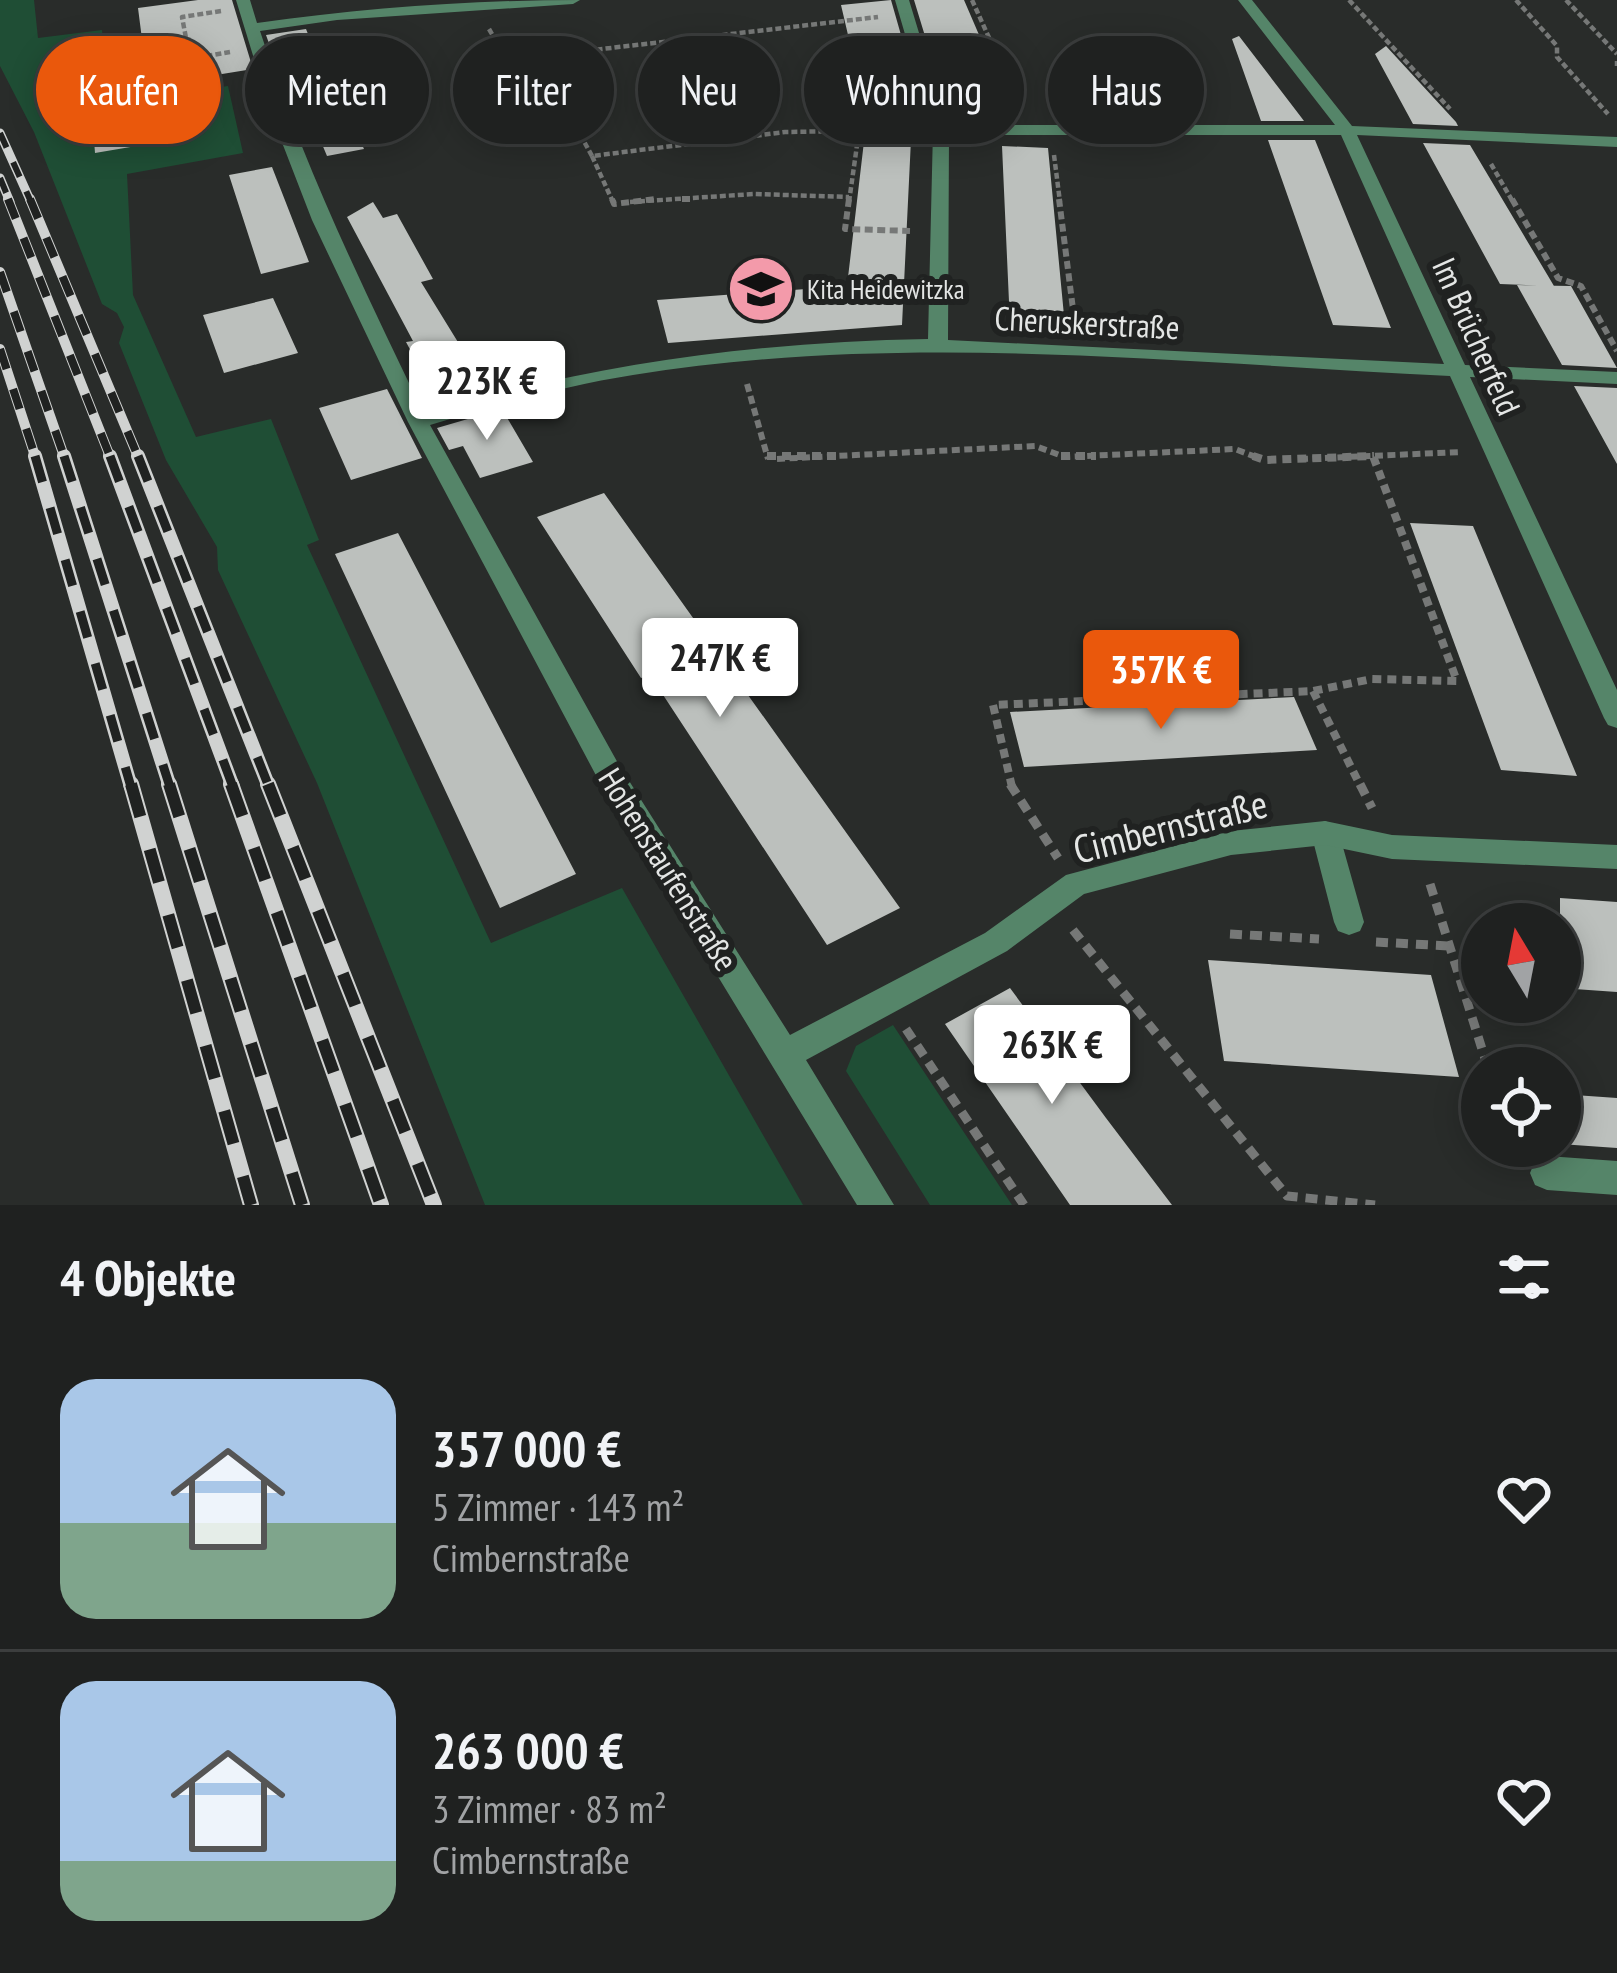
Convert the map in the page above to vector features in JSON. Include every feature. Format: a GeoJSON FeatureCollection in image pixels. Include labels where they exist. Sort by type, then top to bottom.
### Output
{"type":"FeatureCollection","features":[{"type":"Feature","properties":{"kind":"street","name":"Hohenstaufenstraße"},"geometry":{"type":"LineString","coordinates":[[243,0],[322,220],[418,422],[609,773],[877,1205]]}},
{"type":"Feature","properties":{"kind":"street"},"geometry":{"type":"LineString","coordinates":[[251,28],[337,16],[573,0]]}},
{"type":"Feature","properties":{"kind":"street","name":"Im Brücherfeld"},"geometry":{"type":"LineString","coordinates":[[1245,0],[1346,130],[1617,718]]}},
{"type":"Feature","properties":{"kind":"street"},"geometry":{"type":"LineString","coordinates":[[904,6],[913,36]]}},
{"type":"Feature","properties":{"kind":"street"},"geometry":{"type":"LineString","coordinates":[[1027,130],[1048,130]]}},
{"type":"Feature","properties":{"kind":"street"},"geometry":{"type":"LineString","coordinates":[[1204,130],[1346,130],[1617,142]]}},
{"type":"Feature","properties":{"kind":"street"},"geometry":{"type":"LineString","coordinates":[[938,345],[941,144]]}},
{"type":"Feature","properties":{"kind":"street","name":"Cheruskerstraße"},"geometry":{"type":"LineString","coordinates":[[418,422],[533,388],[837,346],[938,345],[1617,378]]}},
{"type":"Feature","properties":{"kind":"street"},"geometry":{"type":"LineString","coordinates":[[1325,833],[1349,922]]}},
{"type":"Feature","properties":{"kind":"street","name":"Cimbernstraße"},"geometry":{"type":"LineString","coordinates":[[784,1055],[884,998],[996,943],[1076,884],[1231,843],[1325,833],[1406,847],[1617,857]]}},
{"type":"Feature","properties":{"kind":"street"},"geometry":{"type":"LineString","coordinates":[[1547,1173],[1617,1178]]}},
{"type":"Feature","properties":{"kind":"path"},"geometry":{"type":"LineString","coordinates":[[972,0],[1005,79],[1013,86],[1027,130]]}},
{"type":"Feature","properties":{"kind":"path"},"geometry":{"type":"LineString","coordinates":[[1349,0],[1474,136],[1558,278],[1580,286],[1617,351]]}},
{"type":"Feature","properties":{"kind":"path"},"geometry":{"type":"LineString","coordinates":[[1516,0],[1557,46],[1557,57],[1617,124]]}},
{"type":"Feature","properties":{"kind":"path"},"geometry":{"type":"LineString","coordinates":[[1566,0],[1617,60]]}},
{"type":"Feature","properties":{"kind":"path"},"geometry":{"type":"LineString","coordinates":[[711,36],[904,6]]}},
{"type":"Feature","properties":{"kind":"path"},"geometry":{"type":"LineString","coordinates":[[477,7],[493,36]]}},
{"type":"Feature","properties":{"kind":"path"},"geometry":{"type":"LineString","coordinates":[[229,10],[182,17],[187,49],[190,58],[200,59],[240,51]]}},
{"type":"Feature","properties":{"kind":"path"},"geometry":{"type":"LineString","coordinates":[[592,156],[804,132]]}},
{"type":"Feature","properties":{"kind":"path"},"geometry":{"type":"LineString","coordinates":[[585,144],[614,203],[754,194],[849,197]]}},
{"type":"Feature","properties":{"kind":"path"},"geometry":{"type":"LineString","coordinates":[[857,144],[845,229],[940,231]]}},
{"type":"Feature","properties":{"kind":"path"},"geometry":{"type":"LineString","coordinates":[[1053,144],[1078,352]]}},
{"type":"Feature","properties":{"kind":"path"},"geometry":{"type":"LineString","coordinates":[[740,357],[768,459],[1035,446],[1065,457],[1235,449],[1265,460],[1493,451]]}},
{"type":"Feature","properties":{"kind":"path"},"geometry":{"type":"LineString","coordinates":[[1076,884],[1006,778],[993,705],[1226,698],[1312,691],[1372,679],[1456,681],[1372,456]]}},
{"type":"Feature","properties":{"kind":"path"},"geometry":{"type":"LineString","coordinates":[[1312,691],[1406,847],[1480,1047]]}},
{"type":"Feature","properties":{"kind":"path"},"geometry":{"type":"LineString","coordinates":[[1049,901],[1287,1196],[1387,1205]]}},
{"type":"Feature","properties":{"kind":"path"},"geometry":{"type":"LineString","coordinates":[[884,998],[1024,1205]]}},
{"type":"Feature","properties":{"kind":"green space"},"geometry":{"type":"Polygon","coordinates":[[[0,0],[34,0],[36,137],[34,132],[0,66],[0,0]]]}},
{"type":"Feature","properties":{"kind":"green space"},"geometry":{"type":"Polygon","coordinates":[[[102,30],[102,36],[54,36],[102,30]]]}},
{"type":"Feature","properties":{"kind":"green space"},"geometry":{"type":"Polygon","coordinates":[[[228,86],[243,153],[127,174],[133,295],[196,437],[271,419],[319,540],[307,545],[491,943],[622,888],[803,1205],[485,1205],[317,783],[218,570],[217,547],[166,460],[119,343],[124,327],[117,313],[102,304],[39,144],[221,144],[221,87],[228,86]]]}},
{"type":"Feature","properties":{"kind":"green space"},"geometry":{"type":"Polygon","coordinates":[[[893,1025],[1012,1205],[930,1205],[846,1071],[856,1046],[893,1025]]]}},
{"type":"Feature","properties":{"kind":"building"},"geometry":{"type":"Polygon","coordinates":[[[232,0],[245,43],[245,70],[221,74],[221,36],[142,36],[138,8],[232,0]]]}},
{"type":"Feature","properties":{"kind":"building"},"geometry":{"type":"Polygon","coordinates":[[[891,0],[901,36],[848,36],[841,5],[891,0]]]}},
{"type":"Feature","properties":{"kind":"building"},"geometry":{"type":"Polygon","coordinates":[[[914,0],[964,0],[980,36],[925,36],[914,0]]]}},
{"type":"Feature","properties":{"kind":"building"},"geometry":{"type":"Polygon","coordinates":[[[306,29],[309,36],[266,36],[306,29]]]}},
{"type":"Feature","properties":{"kind":"building"},"geometry":{"type":"Polygon","coordinates":[[[1239,36],[1304,121],[1261,121],[1232,39],[1239,36]]]}},
{"type":"Feature","properties":{"kind":"building"},"geometry":{"type":"Polygon","coordinates":[[[1386,46],[1458,126],[1413,124],[1375,54],[1386,46]]]}},
{"type":"Feature","properties":{"kind":"building"},"geometry":{"type":"Polygon","coordinates":[[[1268,140],[1315,140],[1391,328],[1333,325],[1268,140]]]}},
{"type":"Feature","properties":{"kind":"building"},"geometry":{"type":"Polygon","coordinates":[[[1423,143],[1470,145],[1554,286],[1500,284],[1423,143]]]}},
{"type":"Feature","properties":{"kind":"building"},"geometry":{"type":"Polygon","coordinates":[[[94,144],[148,144],[95,153],[94,144]]]}},
{"type":"Feature","properties":{"kind":"building"},"geometry":{"type":"Polygon","coordinates":[[[322,144],[362,144],[364,149],[327,156],[322,144]]]}},
{"type":"Feature","properties":{"kind":"building"},"geometry":{"type":"Polygon","coordinates":[[[864,144],[911,144],[902,325],[668,343],[657,300],[847,286],[864,144]]]}},
{"type":"Feature","properties":{"kind":"building"},"geometry":{"type":"Polygon","coordinates":[[[1002,146],[1048,148],[1065,326],[1010,324],[1002,146]]]}},
{"type":"Feature","properties":{"kind":"building"},"geometry":{"type":"Polygon","coordinates":[[[272,167],[309,262],[261,274],[229,175],[272,167]]]}},
{"type":"Feature","properties":{"kind":"building"},"geometry":{"type":"Polygon","coordinates":[[[373,202],[383,218],[397,214],[433,279],[421,282],[488,391],[426,409],[414,382],[426,379],[406,342],[413,341],[347,217],[373,202]]]}},
{"type":"Feature","properties":{"kind":"building"},"geometry":{"type":"Polygon","coordinates":[[[1517,285],[1571,286],[1617,368],[1562,365],[1517,285]]]}},
{"type":"Feature","properties":{"kind":"building"},"geometry":{"type":"Polygon","coordinates":[[[273,298],[298,353],[224,373],[203,315],[273,298]]]}},
{"type":"Feature","properties":{"kind":"building"},"geometry":{"type":"Polygon","coordinates":[[[1574,386],[1617,388],[1617,464],[1574,386]]]}},
{"type":"Feature","properties":{"kind":"building"},"geometry":{"type":"Polygon","coordinates":[[[387,389],[422,458],[351,480],[319,408],[387,389]]]}},
{"type":"Feature","properties":{"kind":"building"},"geometry":{"type":"Polygon","coordinates":[[[502,409],[533,462],[480,478],[463,446],[449,450],[437,428],[502,409]]]}},
{"type":"Feature","properties":{"kind":"building"},"geometry":{"type":"Polygon","coordinates":[[[604,493],[900,908],[827,945],[650,675],[641,678],[537,517],[604,493]]]}},
{"type":"Feature","properties":{"kind":"building"},"geometry":{"type":"Polygon","coordinates":[[[1410,523],[1473,526],[1577,776],[1501,770],[1410,523]]]}},
{"type":"Feature","properties":{"kind":"building"},"geometry":{"type":"Polygon","coordinates":[[[398,533],[576,874],[500,908],[335,554],[398,533]]]}},
{"type":"Feature","properties":{"kind":"building"},"geometry":{"type":"Polygon","coordinates":[[[1294,697],[1317,750],[1024,767],[1010,712],[1294,697]]]}},
{"type":"Feature","properties":{"kind":"building"},"geometry":{"type":"Polygon","coordinates":[[[1560,898],[1617,902],[1617,992],[1581,989],[1581,903],[1560,903],[1560,898]]]}},
{"type":"Feature","properties":{"kind":"building"},"geometry":{"type":"Polygon","coordinates":[[[1208,960],[1431,975],[1459,1077],[1224,1061],[1208,960]]]}},
{"type":"Feature","properties":{"kind":"building"},"geometry":{"type":"Polygon","coordinates":[[[1010,988],[1172,1205],[1070,1205],[945,1024],[1010,988]]]}},
{"type":"Feature","properties":{"kind":"building"},"geometry":{"type":"Polygon","coordinates":[[[1581,1095],[1617,1098],[1617,1148],[1581,1145],[1581,1095]]]}},
{"type":"Feature","properties":{"kind":"railway"},"geometry":{"type":"LineString","coordinates":[[0,133],[31,202]]}},
{"type":"Feature","properties":{"kind":"railway"},"geometry":{"type":"LineString","coordinates":[[0,178],[10,202]]}},
{"type":"Feature","properties":{"kind":"railway"},"geometry":{"type":"LineString","coordinates":[[8,199],[111,459]]}},
{"type":"Feature","properties":{"kind":"railway"},"geometry":{"type":"LineString","coordinates":[[30,199],[139,459]]}},
{"type":"Feature","properties":{"kind":"railway"},"geometry":{"type":"LineString","coordinates":[[0,272],[65,458]]}},
{"type":"Feature","properties":{"kind":"railway"},"geometry":{"type":"LineString","coordinates":[[0,349],[36,459]]}},
{"type":"Feature","properties":{"kind":"railway"},"geometry":{"type":"LineString","coordinates":[[35,456],[131,787]]}},
{"type":"Feature","properties":{"kind":"railway"},"geometry":{"type":"LineString","coordinates":[[110,456],[233,787]]}},
{"type":"Feature","properties":{"kind":"railway"},"geometry":{"type":"LineString","coordinates":[[138,456],[269,787]]}},
{"type":"Feature","properties":{"kind":"railway"},"geometry":{"type":"LineString","coordinates":[[65,458],[170,787]]}},
{"type":"Feature","properties":{"kind":"railway"},"geometry":{"type":"LineString","coordinates":[[131,784],[251,1205]]}},
{"type":"Feature","properties":{"kind":"railway"},"geometry":{"type":"LineString","coordinates":[[169,784],[302,1205]]}},
{"type":"Feature","properties":{"kind":"railway"},"geometry":{"type":"LineString","coordinates":[[231,784],[381,1205]]}},
{"type":"Feature","properties":{"kind":"railway"},"geometry":{"type":"LineString","coordinates":[[268,784],[434,1205]]}},
{"type":"Feature","properties":{"kind":"place","name":"Kita Heidewitzka"},"geometry":{"type":"Point","coordinates":[761,289]}}]}
